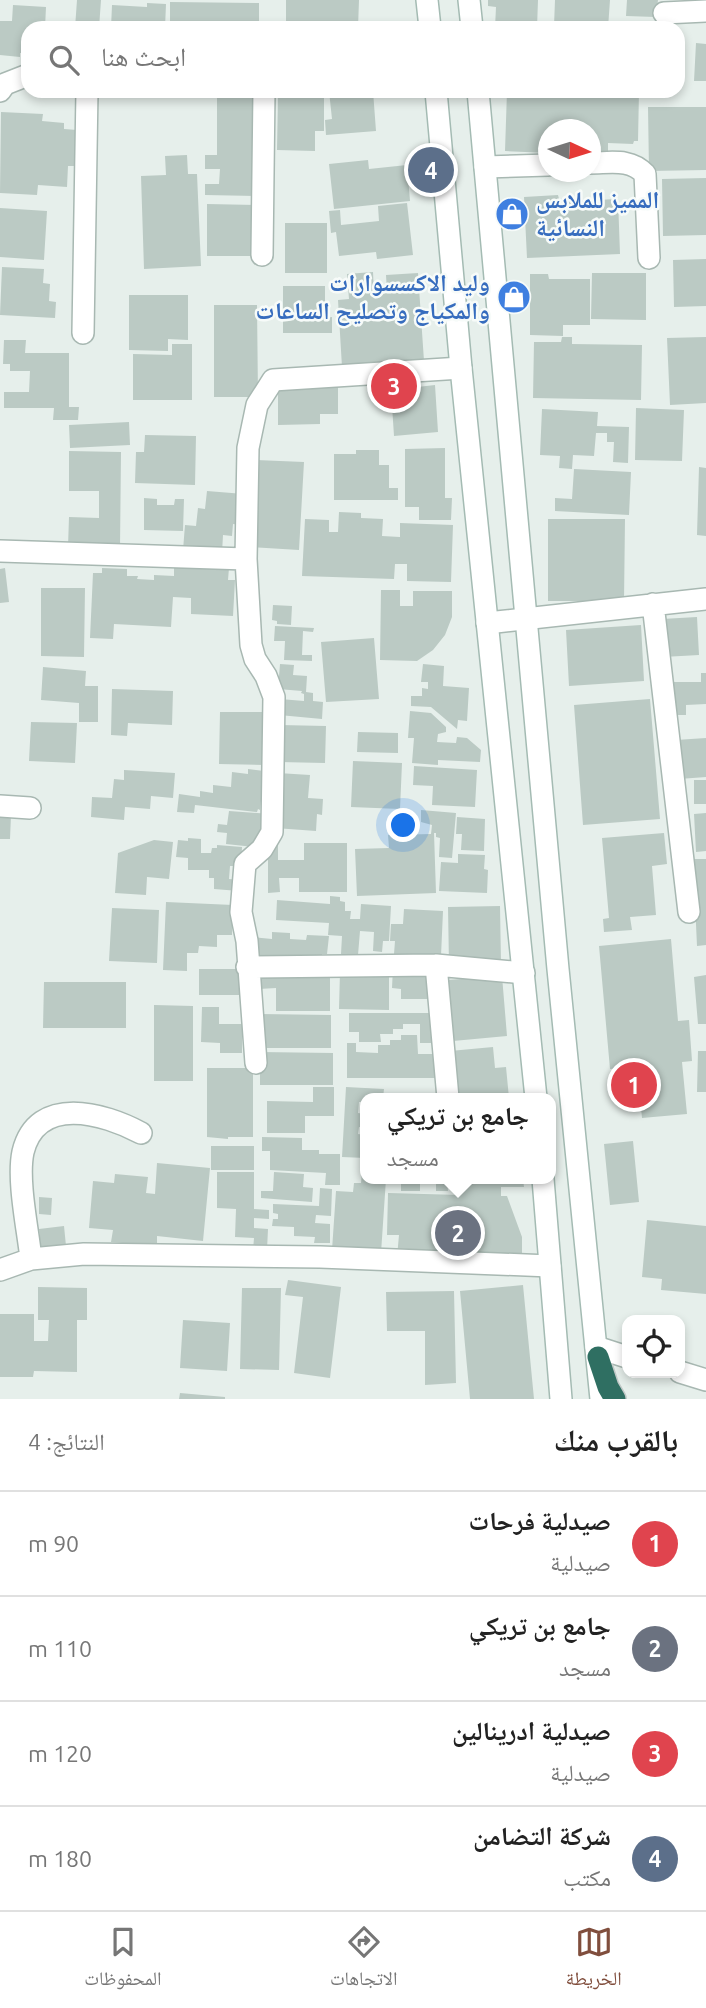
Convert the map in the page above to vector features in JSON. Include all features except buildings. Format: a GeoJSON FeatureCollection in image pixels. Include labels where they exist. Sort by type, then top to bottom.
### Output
{"type":"FeatureCollection","features":[{"type":"Feature","properties":{"kind":"highway"},"geometry":{"type":"LineString","coordinates":[[597,1352],[608,1387],[615,1399]]}},
{"type":"Feature","properties":{"kind":"street"},"geometry":{"type":"LineString","coordinates":[[427,0],[429,21]]}},
{"type":"Feature","properties":{"kind":"street"},"geometry":{"type":"LineString","coordinates":[[469,0],[471,21]]}},
{"type":"Feature","properties":{"kind":"street"},"geometry":{"type":"LineString","coordinates":[[664,13],[706,11]]}},
{"type":"Feature","properties":{"kind":"street"},"geometry":{"type":"LineString","coordinates":[[0,91],[5,84],[21,78]]}},
{"type":"Feature","properties":{"kind":"street"},"geometry":{"type":"LineString","coordinates":[[83,334],[87,98]]}},
{"type":"Feature","properties":{"kind":"street"},"geometry":{"type":"LineString","coordinates":[[262,255],[264,98]]}},
{"type":"Feature","properties":{"kind":"street"},"geometry":{"type":"LineString","coordinates":[[437,98],[461,368],[536,1093]]}},
{"type":"Feature","properties":{"kind":"street"},"geometry":{"type":"LineString","coordinates":[[479,98],[558,970],[601,1399]]}},
{"type":"Feature","properties":{"kind":"street"},"geometry":{"type":"LineString","coordinates":[[601,163],[625,162],[639,167],[645,174],[649,258]]}},
{"type":"Feature","properties":{"kind":"street"},"geometry":{"type":"LineString","coordinates":[[485,167],[538,165]]}},
{"type":"Feature","properties":{"kind":"street"},"geometry":{"type":"LineString","coordinates":[[256,1063],[241,895],[245,864],[262,849],[272,832],[275,725],[274,697],[251,645],[246,559],[248,448],[257,405],[272,380],[461,368]]}},
{"type":"Feature","properties":{"kind":"street"},"geometry":{"type":"LineString","coordinates":[[0,551],[246,559]]}},
{"type":"Feature","properties":{"kind":"street"},"geometry":{"type":"LineString","coordinates":[[487,623],[706,599]]}},
{"type":"Feature","properties":{"kind":"street"},"geometry":{"type":"LineString","coordinates":[[653,604],[689,912]]}},
{"type":"Feature","properties":{"kind":"street"},"geometry":{"type":"LineString","coordinates":[[0,806],[30,808]]}},
{"type":"Feature","properties":{"kind":"street"},"geometry":{"type":"LineString","coordinates":[[247,967],[436,965],[524,973]]}},
{"type":"Feature","properties":{"kind":"street"},"geometry":{"type":"LineString","coordinates":[[436,965],[448,1093]]}},
{"type":"Feature","properties":{"kind":"street"},"geometry":{"type":"LineString","coordinates":[[31,1259],[22,1184],[23,1152],[32,1132],[49,1117],[94,1114],[141,1133]]}},
{"type":"Feature","properties":{"kind":"street"},"geometry":{"type":"LineString","coordinates":[[543,1184],[561,1399]]}},
{"type":"Feature","properties":{"kind":"street"},"geometry":{"type":"LineString","coordinates":[[0,1270],[31,1259],[85,1254],[191,1254],[550,1266]]}},
{"type":"Feature","properties":{"kind":"street"},"geometry":{"type":"LineString","coordinates":[[597,1352],[622,1356]]}},
{"type":"Feature","properties":{"kind":"street"},"geometry":{"type":"LineString","coordinates":[[685,1374],[706,1380]]}},
{"type":"Feature","properties":{"kind":"place","name":"شركة التضامن"},"geometry":{"type":"Point","coordinates":[431,170]}},
{"type":"Feature","properties":{"kind":"place","name":"المميز للملابس النسائية"},"geometry":{"type":"Point","coordinates":[512,214]}},
{"type":"Feature","properties":{"kind":"place","name":"وليد الاكسسوارات والمكياج وتصليح الساعات"},"geometry":{"type":"Point","coordinates":[514,297]}},
{"type":"Feature","properties":{"kind":"place","name":"صيدلية ادرينالين"},"geometry":{"type":"Point","coordinates":[394,386]}},
{"type":"Feature","properties":{"kind":"place","name":"صيدلية فرحات"},"geometry":{"type":"Point","coordinates":[634,1085]}},
{"type":"Feature","properties":{"kind":"place","name":"جامع بن تريكي"},"geometry":{"type":"Point","coordinates":[458,1233]}}]}
